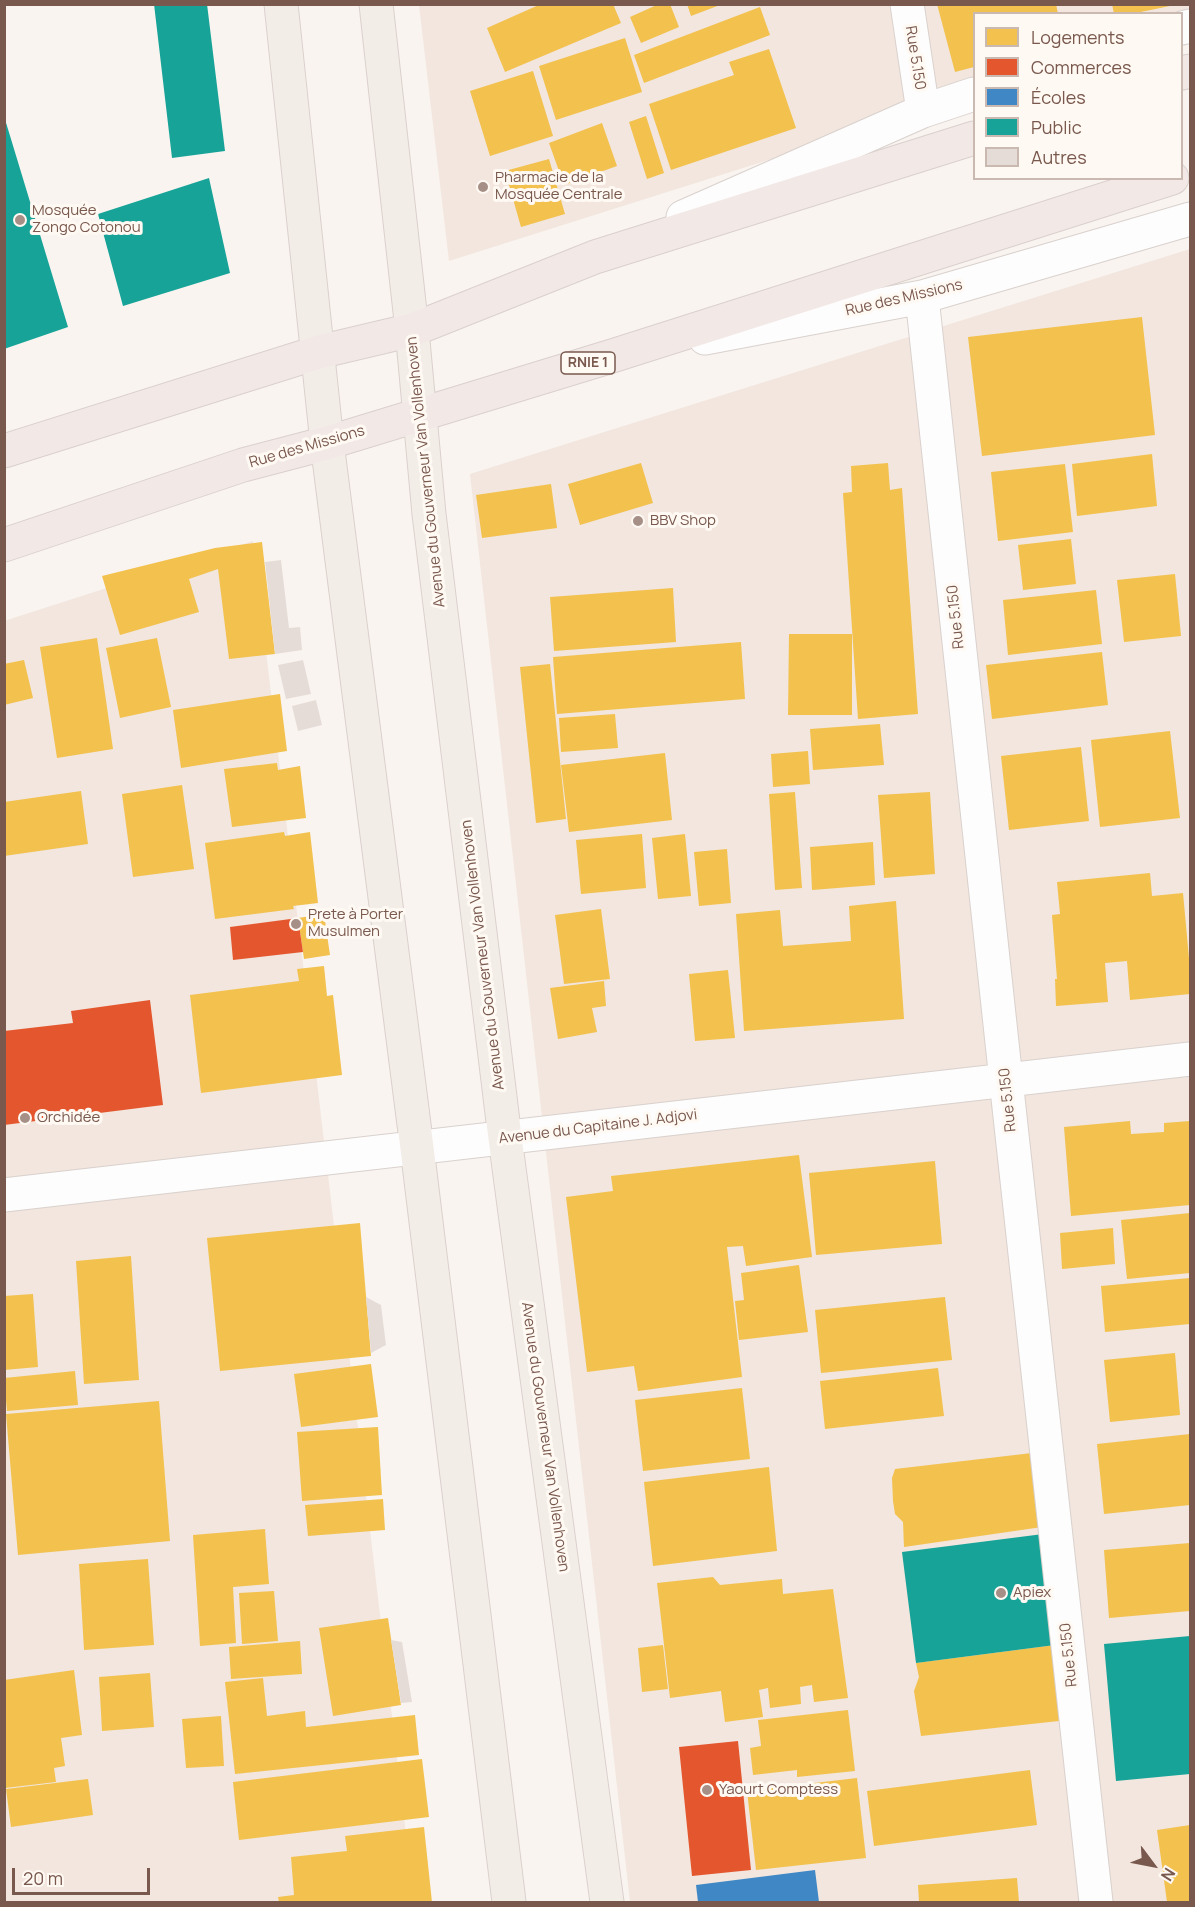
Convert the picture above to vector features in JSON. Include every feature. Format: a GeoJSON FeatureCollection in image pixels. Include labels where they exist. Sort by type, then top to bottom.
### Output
{"type":"FeatureCollection","features":[{"type":"Feature","properties":{"kind":"highway"},"geometry":{"type":"LineString","coordinates":[[4,451],[319,352],[412,330],[595,256],[973,139]]}},
{"type":"Feature","properties":{"kind":"highway","name":"Rue des Missions"},"geometry":{"type":"LineString","coordinates":[[4,546],[243,465],[327,443],[612,356],[1166,180]]}},
{"type":"Feature","properties":{"kind":"main road"},"geometry":{"type":"LineString","coordinates":[[281,4],[327,443],[417,1148],[509,1902]]}},
{"type":"Feature","properties":{"kind":"main road","name":"Avenue du Gouverneur Van Vollenhoven"},"geometry":{"type":"LineString","coordinates":[[376,4],[412,330],[418,414],[505,1138],[607,1902]]}},
{"type":"Feature","properties":{"kind":"street","name":"Rue 5.150"},"geometry":{"type":"LineString","coordinates":[[907,4],[923,111]]}},
{"type":"Feature","properties":{"kind":"street"},"geometry":{"type":"LineString","coordinates":[[595,256],[923,111],[973,95]]}},
{"type":"Feature","properties":{"kind":"street","name":"Rue des Missions"},"geometry":{"type":"LineString","coordinates":[[612,356],[922,297],[1191,219]]}},
{"type":"Feature","properties":{"kind":"street","name":"Rue 5.150"},"geometry":{"type":"LineString","coordinates":[[922,297],[1096,1902]]}},
{"type":"Feature","properties":{"kind":"street","name":"Avenue du Capitaine J. Adjovi"},"geometry":{"type":"LineString","coordinates":[[4,1195],[1191,1059]]}},
{"type":"Feature","properties":{"kind":"shaded area"},"geometry":{"type":"Polygon","coordinates":[[[1190,4],[1190,27],[1183,12],[973,12],[973,95],[449,261],[419,5],[1190,4]]]}},
{"type":"Feature","properties":{"kind":"shaded area"},"geometry":{"type":"Polygon","coordinates":[[[1190,249],[1190,1902],[630,1902],[470,474],[1190,249]]]}},
{"type":"Feature","properties":{"kind":"shaded area"},"geometry":{"type":"Polygon","coordinates":[[[253,541],[414,1902],[5,1902],[4,621],[253,541]]]}},
{"type":"Feature","properties":{"kind":"building: Logements"},"geometry":{"type":"Polygon","coordinates":[[[541,4],[613,4],[621,23],[505,72],[487,28],[541,4]]]}},
{"type":"Feature","properties":{"kind":"building: Logements"},"geometry":{"type":"Polygon","coordinates":[[[659,4],[670,4],[679,27],[641,43],[630,17],[659,4]]]}},
{"type":"Feature","properties":{"kind":"building: Logements"},"geometry":{"type":"Polygon","coordinates":[[[687,4],[720,4],[720,5],[691,16],[687,4]]]}},
{"type":"Feature","properties":{"kind":"building: Logements"},"geometry":{"type":"Polygon","coordinates":[[[937,4],[1056,4],[1058,12],[973,12],[973,67],[955,72],[937,4]]]}},
{"type":"Feature","properties":{"kind":"building: Logements"},"geometry":{"type":"Polygon","coordinates":[[[1112,4],[1170,4],[1170,6],[1141,12],[1114,12],[1112,4]]]}},
{"type":"Feature","properties":{"kind":"building: Logements"},"geometry":{"type":"Polygon","coordinates":[[[760,7],[770,35],[644,83],[634,55],[760,7]]]}},
{"type":"Feature","properties":{"kind":"building: Logements"},"geometry":{"type":"Polygon","coordinates":[[[625,38],[642,92],[556,120],[539,66],[625,38]]]}},
{"type":"Feature","properties":{"kind":"building: Logements"},"geometry":{"type":"Polygon","coordinates":[[[769,49],[796,128],[671,170],[649,104],[734,75],[729,62],[769,49]]]}},
{"type":"Feature","properties":{"kind":"building: Logements"},"geometry":{"type":"Polygon","coordinates":[[[533,71],[553,136],[490,156],[470,91],[533,71]]]}},
{"type":"Feature","properties":{"kind":"building: Logements"},"geometry":{"type":"Polygon","coordinates":[[[646,116],[664,173],[647,179],[629,122],[646,116]]]}},
{"type":"Feature","properties":{"kind":"building: Logements"},"geometry":{"type":"Polygon","coordinates":[[[602,123],[617,166],[564,185],[549,143],[602,123]]]}},
{"type":"Feature","properties":{"kind":"building: Logements"},"geometry":{"type":"Polygon","coordinates":[[[549,159],[565,214],[521,227],[505,171],[549,159]]]}},
{"type":"Feature","properties":{"kind":"building: Logements"},"geometry":{"type":"Polygon","coordinates":[[[1142,317],[1155,435],[982,456],[968,337],[1142,317]]]}},
{"type":"Feature","properties":{"kind":"building: Logements"},"geometry":{"type":"Polygon","coordinates":[[[1152,454],[1157,506],[1077,516],[1072,464],[1152,454]]]}},
{"type":"Feature","properties":{"kind":"building: Logements"},"geometry":{"type":"Polygon","coordinates":[[[641,463],[653,503],[580,525],[568,484],[641,463]]]}},
{"type":"Feature","properties":{"kind":"building: Logements"},"geometry":{"type":"Polygon","coordinates":[[[888,463],[890,490],[902,488],[918,714],[858,719],[843,493],[852,492],[851,466],[888,463]]]}},
{"type":"Feature","properties":{"kind":"building: Logements"},"geometry":{"type":"Polygon","coordinates":[[[1065,464],[1073,532],[998,541],[991,472],[1065,464]]]}},
{"type":"Feature","properties":{"kind":"building: Logements"},"geometry":{"type":"Polygon","coordinates":[[[551,484],[557,528],[482,538],[476,495],[551,484]]]}},
{"type":"Feature","properties":{"kind":"building: Logements"},"geometry":{"type":"Polygon","coordinates":[[[1071,539],[1076,584],[1023,590],[1018,545],[1071,539]]]}},
{"type":"Feature","properties":{"kind":"building: Logements"},"geometry":{"type":"Polygon","coordinates":[[[262,542],[275,654],[229,659],[218,569],[189,579],[199,612],[120,635],[102,576],[215,548],[262,542]]]}},
{"type":"Feature","properties":{"kind":"building: Logements"},"geometry":{"type":"Polygon","coordinates":[[[1175,574],[1181,636],[1124,642],[1117,580],[1175,574]]]}},
{"type":"Feature","properties":{"kind":"building: Logements"},"geometry":{"type":"Polygon","coordinates":[[[673,588],[676,642],[554,651],[550,597],[673,588]]]}},
{"type":"Feature","properties":{"kind":"building: Logements"},"geometry":{"type":"Polygon","coordinates":[[[1096,590],[1102,644],[1008,655],[1003,600],[1096,590]]]}},
{"type":"Feature","properties":{"kind":"building: Logements"},"geometry":{"type":"Polygon","coordinates":[[[789,634],[852,634],[852,715],[788,715],[789,634]]]}},
{"type":"Feature","properties":{"kind":"building: Logements"},"geometry":{"type":"Polygon","coordinates":[[[97,638],[113,749],[57,758],[40,647],[97,638]]]}},
{"type":"Feature","properties":{"kind":"building: Logements"},"geometry":{"type":"Polygon","coordinates":[[[157,638],[171,707],[120,718],[106,648],[157,638]]]}},
{"type":"Feature","properties":{"kind":"building: Logements"},"geometry":{"type":"Polygon","coordinates":[[[741,642],[745,699],[557,714],[553,657],[741,642]]]}},
{"type":"Feature","properties":{"kind":"building: Logements"},"geometry":{"type":"Polygon","coordinates":[[[1102,652],[1108,705],[992,719],[986,665],[1102,652]]]}},
{"type":"Feature","properties":{"kind":"building: Logements"},"geometry":{"type":"Polygon","coordinates":[[[24,660],[33,698],[4,705],[4,664],[24,660]]]}},
{"type":"Feature","properties":{"kind":"building: Logements"},"geometry":{"type":"Polygon","coordinates":[[[550,664],[566,819],[536,823],[520,667],[550,664]]]}},
{"type":"Feature","properties":{"kind":"building: Logements"},"geometry":{"type":"Polygon","coordinates":[[[280,694],[287,751],[181,768],[173,710],[280,694]]]}},
{"type":"Feature","properties":{"kind":"building: Logements"},"geometry":{"type":"Polygon","coordinates":[[[615,714],[618,748],[561,752],[559,718],[615,714]]]}},
{"type":"Feature","properties":{"kind":"building: Logements"},"geometry":{"type":"Polygon","coordinates":[[[880,724],[884,765],[813,770],[810,729],[880,724]]]}},
{"type":"Feature","properties":{"kind":"building: Logements"},"geometry":{"type":"Polygon","coordinates":[[[1170,731],[1180,818],[1100,827],[1091,740],[1170,731]]]}},
{"type":"Feature","properties":{"kind":"building: Logements"},"geometry":{"type":"Polygon","coordinates":[[[1081,747],[1089,821],[1009,830],[1001,756],[1081,747]]]}},
{"type":"Feature","properties":{"kind":"building: Logements"},"geometry":{"type":"Polygon","coordinates":[[[808,751],[810,784],[773,787],[771,754],[808,751]]]}},
{"type":"Feature","properties":{"kind":"building: Logements"},"geometry":{"type":"Polygon","coordinates":[[[665,753],[672,820],[569,832],[561,765],[665,753]]]}},
{"type":"Feature","properties":{"kind":"building: Logements"},"geometry":{"type":"Polygon","coordinates":[[[277,763],[278,770],[300,766],[306,818],[232,827],[224,769],[277,763]]]}},
{"type":"Feature","properties":{"kind":"building: Logements"},"geometry":{"type":"Polygon","coordinates":[[[182,785],[194,869],[133,877],[122,794],[182,785]]]}},
{"type":"Feature","properties":{"kind":"building: Logements"},"geometry":{"type":"Polygon","coordinates":[[[81,791],[88,844],[4,856],[4,802],[81,791]]]}},
{"type":"Feature","properties":{"kind":"building: Logements"},"geometry":{"type":"Polygon","coordinates":[[[795,792],[802,888],[775,890],[769,794],[795,792]]]}},
{"type":"Feature","properties":{"kind":"building: Logements"},"geometry":{"type":"Polygon","coordinates":[[[930,792],[935,874],[884,878],[878,795],[930,792]]]}},
{"type":"Feature","properties":{"kind":"building: Logements"},"geometry":{"type":"Polygon","coordinates":[[[284,832],[285,836],[310,832],[318,903],[293,906],[294,909],[215,919],[205,843],[284,832]]]}},
{"type":"Feature","properties":{"kind":"building: Logements"},"geometry":{"type":"Polygon","coordinates":[[[642,834],[646,888],[581,894],[576,840],[642,834]]]}},
{"type":"Feature","properties":{"kind":"building: Logements"},"geometry":{"type":"Polygon","coordinates":[[[685,834],[691,896],[658,899],[652,838],[685,834]]]}},
{"type":"Feature","properties":{"kind":"building: Logements"},"geometry":{"type":"Polygon","coordinates":[[[873,842],[875,885],[812,890],[810,847],[873,842]]]}},
{"type":"Feature","properties":{"kind":"building: Logements"},"geometry":{"type":"Polygon","coordinates":[[[727,849],[731,903],[699,906],[694,852],[727,849]]]}},
{"type":"Feature","properties":{"kind":"building: Logements"},"geometry":{"type":"Polygon","coordinates":[[[1150,873],[1152,896],[1183,893],[1190,994],[1130,1000],[1127,961],[1105,963],[1108,1002],[1056,1006],[1055,979],[1057,979],[1052,915],[1060,914],[1057,882],[1150,873]]]}},
{"type":"Feature","properties":{"kind":"building: Logements"},"geometry":{"type":"Polygon","coordinates":[[[896,901],[904,1019],[744,1031],[736,914],[780,910],[783,946],[851,941],[849,906],[896,901]]]}},
{"type":"Feature","properties":{"kind":"building: Logements"},"geometry":{"type":"Polygon","coordinates":[[[601,909],[610,979],[564,984],[555,915],[601,909]]]}},
{"type":"Feature","properties":{"kind":"building: Logements"},"geometry":{"type":"Polygon","coordinates":[[[324,914],[330,955],[304,959],[298,918],[324,914]]]}},
{"type":"Feature","properties":{"kind":"building: Logements"},"geometry":{"type":"Polygon","coordinates":[[[324,966],[327,996],[333,995],[342,1075],[201,1093],[190,995],[299,981],[297,969],[324,966]]]}},
{"type":"Feature","properties":{"kind":"building: Logements"},"geometry":{"type":"Polygon","coordinates":[[[728,970],[735,1038],[695,1041],[689,974],[728,970]]]}},
{"type":"Feature","properties":{"kind":"building: Logements"},"geometry":{"type":"Polygon","coordinates":[[[604,981],[606,1006],[592,1008],[597,1032],[558,1039],[550,988],[604,981]]]}},
{"type":"Feature","properties":{"kind":"building: Logements"},"geometry":{"type":"Polygon","coordinates":[[[1130,1121],[1131,1134],[1164,1132],[1164,1123],[1190,1121],[1190,1205],[1071,1216],[1064,1127],[1130,1121]]]}},
{"type":"Feature","properties":{"kind":"building: Logements"},"geometry":{"type":"Polygon","coordinates":[[[799,1155],[812,1257],[746,1266],[743,1246],[727,1247],[742,1377],[638,1391],[634,1366],[587,1372],[566,1197],[613,1191],[611,1176],[799,1155]]]}},
{"type":"Feature","properties":{"kind":"building: Logements"},"geometry":{"type":"Polygon","coordinates":[[[935,1161],[942,1244],[816,1255],[809,1173],[935,1161]]]}},
{"type":"Feature","properties":{"kind":"building: Logements"},"geometry":{"type":"Polygon","coordinates":[[[1190,1213],[1190,1273],[1127,1279],[1121,1220],[1190,1213]]]}},
{"type":"Feature","properties":{"kind":"building: Logements"},"geometry":{"type":"Polygon","coordinates":[[[360,1223],[371,1356],[220,1371],[207,1238],[360,1223]]]}},
{"type":"Feature","properties":{"kind":"building: Logements"},"geometry":{"type":"Polygon","coordinates":[[[1113,1228],[1115,1264],[1062,1269],[1060,1233],[1113,1228]]]}},
{"type":"Feature","properties":{"kind":"building: Logements"},"geometry":{"type":"Polygon","coordinates":[[[131,1256],[139,1380],[84,1384],[76,1261],[131,1256]]]}},
{"type":"Feature","properties":{"kind":"building: Logements"},"geometry":{"type":"Polygon","coordinates":[[[799,1265],[808,1332],[739,1340],[735,1301],[744,1300],[741,1273],[799,1265]]]}},
{"type":"Feature","properties":{"kind":"building: Logements"},"geometry":{"type":"Polygon","coordinates":[[[1190,1278],[1190,1324],[1105,1332],[1101,1286],[1190,1278]]]}},
{"type":"Feature","properties":{"kind":"building: Logements"},"geometry":{"type":"Polygon","coordinates":[[[33,1294],[38,1367],[4,1370],[4,1296],[33,1294]]]}},
{"type":"Feature","properties":{"kind":"building: Logements"},"geometry":{"type":"Polygon","coordinates":[[[945,1297],[952,1360],[821,1373],[815,1310],[945,1297]]]}},
{"type":"Feature","properties":{"kind":"building: Logements"},"geometry":{"type":"Polygon","coordinates":[[[1175,1353],[1180,1415],[1110,1422],[1104,1360],[1175,1353]]]}},
{"type":"Feature","properties":{"kind":"building: Logements"},"geometry":{"type":"Polygon","coordinates":[[[371,1364],[378,1417],[301,1427],[294,1374],[371,1364]]]}},
{"type":"Feature","properties":{"kind":"building: Logements"},"geometry":{"type":"Polygon","coordinates":[[[938,1368],[944,1416],[825,1429],[820,1381],[938,1368]]]}},
{"type":"Feature","properties":{"kind":"building: Logements"},"geometry":{"type":"Polygon","coordinates":[[[75,1371],[78,1405],[7,1411],[4,1378],[75,1371]]]}},
{"type":"Feature","properties":{"kind":"building: Logements"},"geometry":{"type":"Polygon","coordinates":[[[742,1388],[750,1459],[643,1471],[635,1400],[742,1388]]]}},
{"type":"Feature","properties":{"kind":"building: Logements"},"geometry":{"type":"Polygon","coordinates":[[[159,1401],[170,1541],[18,1555],[6,1414],[159,1401]]]}},
{"type":"Feature","properties":{"kind":"building: Logements"},"geometry":{"type":"Polygon","coordinates":[[[378,1427],[382,1495],[302,1501],[297,1432],[378,1427]]]}},
{"type":"Feature","properties":{"kind":"building: Logements"},"geometry":{"type":"Polygon","coordinates":[[[1190,1434],[1190,1505],[1104,1514],[1097,1444],[1190,1434]]]}},
{"type":"Feature","properties":{"kind":"building: Logements"},"geometry":{"type":"Polygon","coordinates":[[[1032,1453],[1042,1527],[904,1547],[903,1522],[895,1514],[893,1501],[892,1478],[895,1469],[1032,1453]]]}},
{"type":"Feature","properties":{"kind":"building: Logements"},"geometry":{"type":"Polygon","coordinates":[[[769,1467],[777,1551],[653,1566],[644,1482],[769,1467]]]}},
{"type":"Feature","properties":{"kind":"building: Logements"},"geometry":{"type":"Polygon","coordinates":[[[383,1499],[385,1530],[308,1536],[305,1505],[383,1499]]]}},
{"type":"Feature","properties":{"kind":"building: Logements"},"geometry":{"type":"Polygon","coordinates":[[[265,1529],[269,1584],[233,1587],[236,1643],[200,1646],[193,1535],[265,1529]]]}},
{"type":"Feature","properties":{"kind":"building: Logements"},"geometry":{"type":"Polygon","coordinates":[[[1190,1543],[1190,1611],[1109,1618],[1104,1550],[1190,1543]]]}},
{"type":"Feature","properties":{"kind":"building: Logements"},"geometry":{"type":"Polygon","coordinates":[[[148,1559],[154,1645],[84,1650],[79,1564],[148,1559]]]}},
{"type":"Feature","properties":{"kind":"building: Logements"},"geometry":{"type":"Polygon","coordinates":[[[713,1577],[720,1585],[782,1579],[783,1594],[833,1589],[848,1698],[814,1702],[812,1685],[800,1687],[801,1704],[770,1708],[768,1688],[759,1690],[763,1717],[725,1722],[721,1691],[670,1698],[657,1583],[713,1577]]]}},
{"type":"Feature","properties":{"kind":"building: Logements"},"geometry":{"type":"Polygon","coordinates":[[[274,1591],[278,1641],[242,1644],[239,1593],[274,1591]]]}},
{"type":"Feature","properties":{"kind":"building: Logements"},"geometry":{"type":"Polygon","coordinates":[[[388,1618],[401,1705],[333,1716],[319,1628],[388,1618]]]}},
{"type":"Feature","properties":{"kind":"building: Logements"},"geometry":{"type":"Polygon","coordinates":[[[300,1641],[302,1674],[231,1679],[229,1647],[300,1641]]]}},
{"type":"Feature","properties":{"kind":"building: Logements"},"geometry":{"type":"Polygon","coordinates":[[[663,1645],[668,1689],[642,1692],[638,1648],[663,1645]]]}},
{"type":"Feature","properties":{"kind":"building: Logements"},"geometry":{"type":"Polygon","coordinates":[[[1055,1645],[1068,1720],[921,1736],[914,1691],[919,1677],[916,1663],[1055,1645]]]}},
{"type":"Feature","properties":{"kind":"building: Logements"},"geometry":{"type":"Polygon","coordinates":[[[74,1670],[82,1735],[61,1738],[65,1766],[54,1768],[56,1782],[5,1788],[4,1680],[74,1670]]]}},
{"type":"Feature","properties":{"kind":"building: Logements"},"geometry":{"type":"Polygon","coordinates":[[[150,1673],[154,1727],[102,1731],[99,1677],[150,1673]]]}},
{"type":"Feature","properties":{"kind":"building: Logements"},"geometry":{"type":"Polygon","coordinates":[[[263,1678],[267,1716],[305,1711],[306,1727],[415,1715],[419,1755],[235,1774],[225,1682],[263,1678]]]}},
{"type":"Feature","properties":{"kind":"building: Logements"},"geometry":{"type":"Polygon","coordinates":[[[848,1710],[855,1771],[797,1777],[797,1770],[753,1775],[750,1748],[761,1746],[758,1720],[848,1710]]]}},
{"type":"Feature","properties":{"kind":"building: Logements"},"geometry":{"type":"Polygon","coordinates":[[[221,1716],[224,1766],[186,1768],[182,1719],[221,1716]]]}},
{"type":"Feature","properties":{"kind":"building: Logements"},"geometry":{"type":"Polygon","coordinates":[[[422,1759],[429,1817],[239,1840],[233,1782],[422,1759]]]}},
{"type":"Feature","properties":{"kind":"building: Logements"},"geometry":{"type":"Polygon","coordinates":[[[1030,1770],[1037,1825],[874,1846],[867,1791],[1030,1770]]]}},
{"type":"Feature","properties":{"kind":"building: Logements"},"geometry":{"type":"Polygon","coordinates":[[[857,1778],[866,1858],[756,1870],[747,1791],[857,1778]]]}},
{"type":"Feature","properties":{"kind":"building: Logements"},"geometry":{"type":"Polygon","coordinates":[[[88,1779],[93,1815],[11,1827],[6,1789],[88,1779]]]}},
{"type":"Feature","properties":{"kind":"building: Logements"},"geometry":{"type":"Polygon","coordinates":[[[1190,1825],[1190,1902],[1167,1902],[1157,1830],[1190,1825]]]}},
{"type":"Feature","properties":{"kind":"building: Logements"},"geometry":{"type":"Polygon","coordinates":[[[424,1827],[432,1902],[279,1902],[278,1897],[294,1895],[291,1857],[347,1851],[345,1836],[424,1827]]]}},
{"type":"Feature","properties":{"kind":"building: Logements"},"geometry":{"type":"Polygon","coordinates":[[[1017,1878],[1019,1902],[919,1902],[918,1885],[1017,1878]]]}},
{"type":"Feature","properties":{"kind":"building: Commerces"},"geometry":{"type":"Polygon","coordinates":[[[298,918],[303,952],[233,960],[230,927],[298,918]]]}},
{"type":"Feature","properties":{"kind":"building: Commerces"},"geometry":{"type":"Polygon","coordinates":[[[150,1000],[163,1105],[4,1125],[4,1031],[73,1023],[71,1011],[150,1000]]]}},
{"type":"Feature","properties":{"kind":"building: Commerces"},"geometry":{"type":"Polygon","coordinates":[[[738,1741],[751,1870],[692,1876],[679,1747],[738,1741]]]}},
{"type":"Feature","properties":{"kind":"building: Écoles"},"geometry":{"type":"Polygon","coordinates":[[[815,1870],[819,1902],[698,1902],[696,1885],[815,1870]]]}},
{"type":"Feature","properties":{"kind":"building: Public"},"geometry":{"type":"Polygon","coordinates":[[[154,4],[207,4],[225,151],[172,158],[154,4]]]}},
{"type":"Feature","properties":{"kind":"building: Public","name":"Mosquée Zongo Cotonou"},"geometry":{"type":"Polygon","coordinates":[[[4,116],[68,327],[4,349],[4,116]]]}},
{"type":"Feature","properties":{"kind":"building: Public"},"geometry":{"type":"Polygon","coordinates":[[[209,178],[230,273],[123,306],[98,214],[209,178]]]}},
{"type":"Feature","properties":{"kind":"building: Public"},"geometry":{"type":"Polygon","coordinates":[[[1051,1533],[1055,1645],[916,1663],[902,1552],[1051,1533]]]}},
{"type":"Feature","properties":{"kind":"building: Public"},"geometry":{"type":"Polygon","coordinates":[[[1190,1636],[1190,1774],[1116,1781],[1104,1644],[1190,1636]]]}},
{"type":"Feature","properties":{"kind":"building: Autres"},"geometry":{"type":"Polygon","coordinates":[[[281,560],[289,628],[300,627],[302,650],[275,654],[265,562],[281,560]]]}},
{"type":"Feature","properties":{"kind":"building: Autres"},"geometry":{"type":"Polygon","coordinates":[[[303,660],[311,694],[286,699],[278,665],[303,660]]]}},
{"type":"Feature","properties":{"kind":"building: Autres"},"geometry":{"type":"Polygon","coordinates":[[[316,700],[322,725],[298,731],[292,706],[316,700]]]}},
{"type":"Feature","properties":{"kind":"building: Autres"},"geometry":{"type":"Polygon","coordinates":[[[366,1297],[381,1305],[386,1345],[371,1353],[366,1297]]]}},
{"type":"Feature","properties":{"kind":"building: Autres"},"geometry":{"type":"Polygon","coordinates":[[[391,1640],[402,1642],[412,1702],[401,1703],[391,1640]]]}},
{"type":"Feature","properties":{"kind":"place","name":"Pharmacie de la Mosquée Centrale"},"geometry":{"type":"Point","coordinates":[483,187]}},
{"type":"Feature","properties":{"kind":"place","name":"Mosquée Zongo Cotonou"},"geometry":{"type":"Point","coordinates":[20,220]}},
{"type":"Feature","properties":{"kind":"place","name":"BBV Shop"},"geometry":{"type":"Point","coordinates":[638,521]}},
{"type":"Feature","properties":{"kind":"place","name":"Prete à Porter Musulmen"},"geometry":{"type":"Point","coordinates":[296,924]}},
{"type":"Feature","properties":{"kind":"place","name":"Orchidée"},"geometry":{"type":"Point","coordinates":[25,1118]}},
{"type":"Feature","properties":{"kind":"place","name":"Apiex"},"geometry":{"type":"Point","coordinates":[1001,1593]}},
{"type":"Feature","properties":{"kind":"place","name":"Yaourt Comptess"},"geometry":{"type":"Point","coordinates":[707,1790]}}]}
